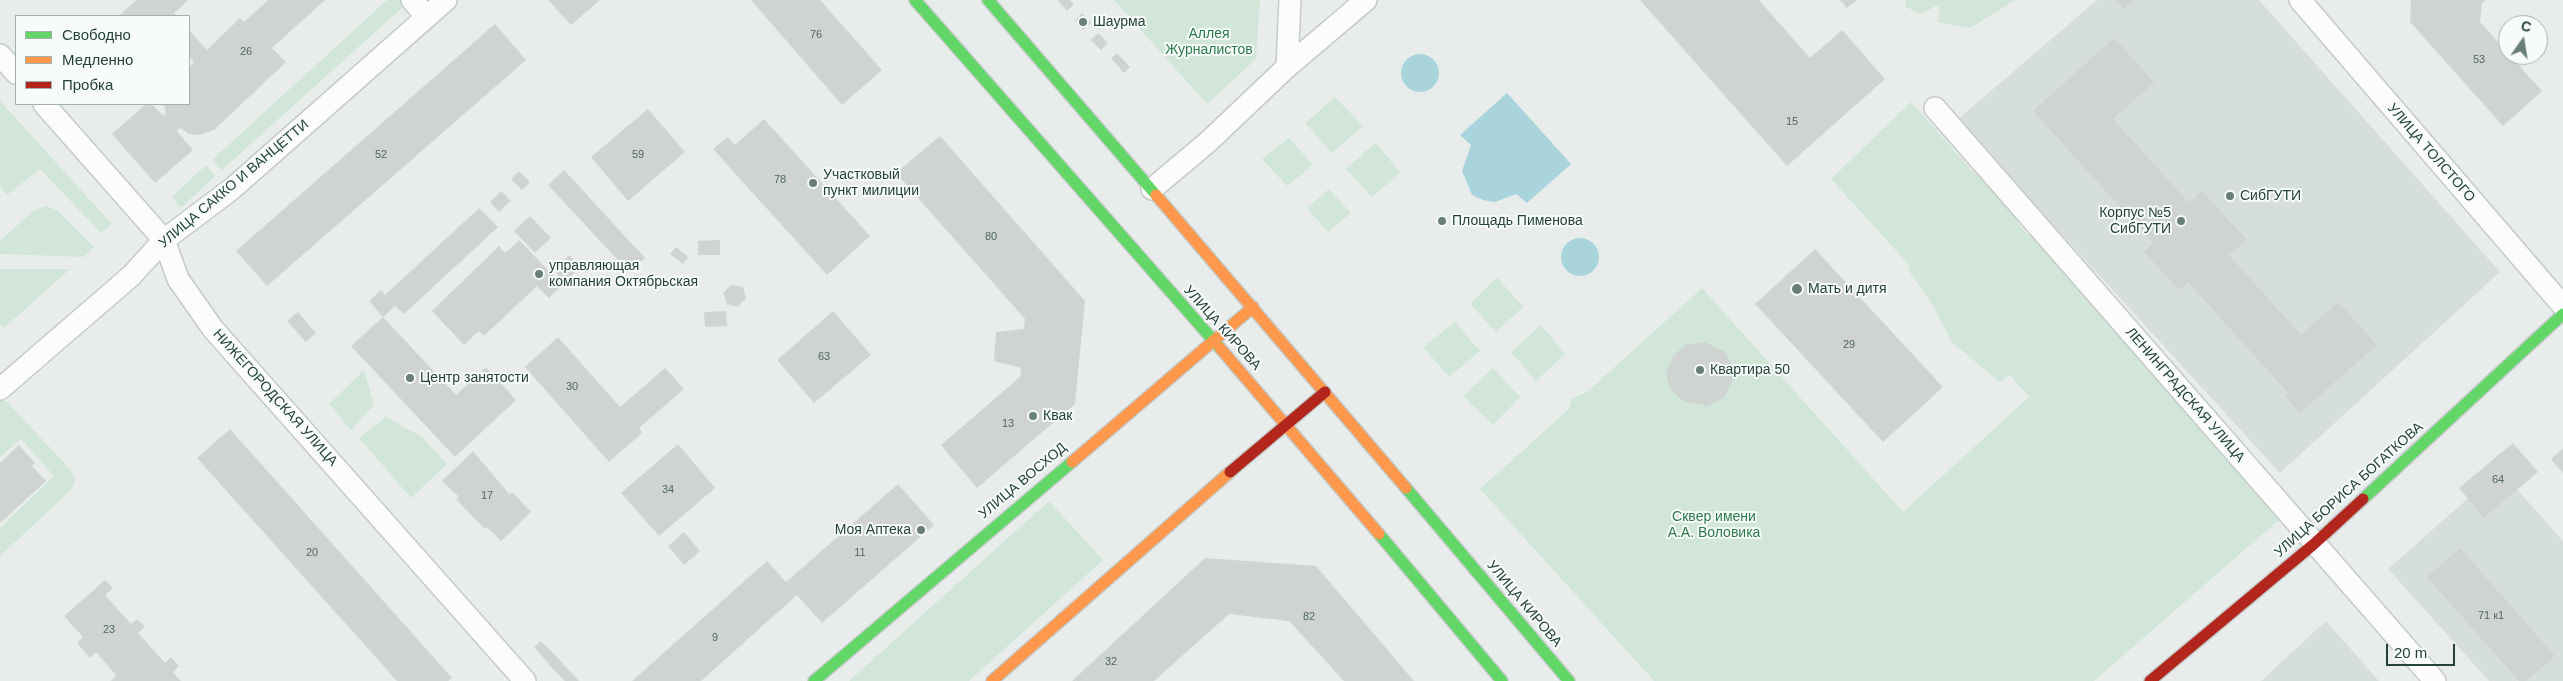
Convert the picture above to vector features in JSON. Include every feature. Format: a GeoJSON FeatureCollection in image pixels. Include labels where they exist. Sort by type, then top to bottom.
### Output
{"type":"FeatureCollection","features":[{"type":"Feature","properties":{"kind":"main road","name":"УЛИЦА КИРОВА"},"geometry":{"type":"LineString","coordinates":[[915,0],[1287,424],[1502,681]]}},
{"type":"Feature","properties":{"kind":"main road","name":"УЛИЦА КИРОВА"},"geometry":{"type":"LineString","coordinates":[[988,0],[1253,307],[1569,681]]}},
{"type":"Feature","properties":{"kind":"main road","name":"УЛИЦА ВОСХОД"},"geometry":{"type":"LineString","coordinates":[[814,681],[978,539],[1253,307]]}},
{"type":"Feature","properties":{"kind":"main road","name":"УЛИЦА БОРИСА БОГАТКОВА"},"geometry":{"type":"LineString","coordinates":[[2150,681],[2314,544],[2563,314]]}},
{"type":"Feature","properties":{"kind":"main road"},"geometry":{"type":"LineString","coordinates":[[992,681],[1325,392]]}},
{"type":"Feature","properties":{"kind":"street"},"geometry":{"type":"LineString","coordinates":[[412,0],[427,17]]}},
{"type":"Feature","properties":{"kind":"street","name":"УЛИЦА САККО И ВАНЦЕТТИ"},"geometry":{"type":"LineString","coordinates":[[0,389],[131,276],[164,240],[233,188],[446,0]]}},
{"type":"Feature","properties":{"kind":"street"},"geometry":{"type":"LineString","coordinates":[[1286,67],[1290,0]]}},
{"type":"Feature","properties":{"kind":"street"},"geometry":{"type":"LineString","coordinates":[[1152,189],[1208,142],[1286,67],[1366,0]]}},
{"type":"Feature","properties":{"kind":"street","name":"УЛИЦА ТОЛСТОГО"},"geometry":{"type":"LineString","coordinates":[[2300,0],[2563,306]]}},
{"type":"Feature","properties":{"kind":"street"},"geometry":{"type":"LineString","coordinates":[[0,55],[15,72]]}},
{"type":"Feature","properties":{"kind":"street","name":"НИЖЕГОРОДСКАЯ УЛИЦА"},"geometry":{"type":"LineString","coordinates":[[45,105],[164,240],[178,278],[213,329],[525,681]]}},
{"type":"Feature","properties":{"kind":"street","name":"ЛЕНИНГРАДСКАЯ УЛИЦА"},"geometry":{"type":"LineString","coordinates":[[1935,108],[2435,681]]}},
{"type":"Feature","properties":{"kind":"shaded area","name":"СибГУТИ"},"geometry":{"type":"Polygon","coordinates":[[[2097,0],[2259,0],[2500,272],[2280,473],[1957,120],[2097,0]]]}},
{"type":"Feature","properties":{"kind":"shaded area"},"geometry":{"type":"Polygon","coordinates":[[[2500,470],[2563,541],[2563,681],[2489,681],[2388,569],[2500,470]]]}},
{"type":"Feature","properties":{"kind":"shaded area"},"geometry":{"type":"Polygon","coordinates":[[[2326,621],[2379,681],[2261,681],[2326,621]]]}},
{"type":"Feature","properties":{"kind":"green space"},"geometry":{"type":"Polygon","coordinates":[[[387,0],[400,0],[403,7],[222,170],[212,160],[387,0]]]}},
{"type":"Feature","properties":{"kind":"green space","name":"Аллея Журналистов"},"geometry":{"type":"Polygon","coordinates":[[[1114,0],[1260,0],[1256,59],[1207,104],[1114,0]]]}},
{"type":"Feature","properties":{"kind":"green space"},"geometry":{"type":"Polygon","coordinates":[[[1906,0],[2015,0],[1970,28],[1938,22],[1940,4],[1920,14],[1905,6],[1906,0]]]}},
{"type":"Feature","properties":{"kind":"green space"},"geometry":{"type":"Polygon","coordinates":[[[1335,97],[1363,126],[1332,153],[1305,123],[1335,97]]]}},
{"type":"Feature","properties":{"kind":"green space"},"geometry":{"type":"Polygon","coordinates":[[[0,101],[112,224],[101,233],[40,169],[7,195],[0,187],[0,101]]]}},
{"type":"Feature","properties":{"kind":"green space","name":"Cквер имени А.А. Воловика"},"geometry":{"type":"Polygon","coordinates":[[[1911,102],[1974,173],[1991,183],[2011,202],[2018,223],[2027,234],[2044,241],[2077,275],[2075,287],[2280,519],[2094,681],[1654,681],[1480,489],[1569,409],[1572,398],[1587,392],[1702,288],[1903,512],[2029,397],[2010,375],[1999,382],[1952,342],[1934,307],[1907,268],[1910,266],[1831,179],[1911,102]]]}},
{"type":"Feature","properties":{"kind":"green space"},"geometry":{"type":"Polygon","coordinates":[[[1289,138],[1313,165],[1287,186],[1262,159],[1289,138]]]}},
{"type":"Feature","properties":{"kind":"green space"},"geometry":{"type":"Polygon","coordinates":[[[1376,142],[1400,173],[1372,197],[1346,169],[1376,142]]]}},
{"type":"Feature","properties":{"kind":"green space"},"geometry":{"type":"Polygon","coordinates":[[[206,165],[215,176],[181,208],[172,197],[206,165]]]}},
{"type":"Feature","properties":{"kind":"green space"},"geometry":{"type":"Polygon","coordinates":[[[1329,189],[1351,213],[1328,232],[1307,208],[1329,189]]]}},
{"type":"Feature","properties":{"kind":"green space"},"geometry":{"type":"Polygon","coordinates":[[[46,206],[57,210],[94,247],[83,257],[0,254],[0,241],[34,210],[46,206]]]}},
{"type":"Feature","properties":{"kind":"green space"},"geometry":{"type":"Polygon","coordinates":[[[0,269],[70,269],[4,328],[0,324],[0,269]]]}},
{"type":"Feature","properties":{"kind":"green space"},"geometry":{"type":"Polygon","coordinates":[[[1497,277],[1523,307],[1496,332],[1470,304],[1497,277]]]}},
{"type":"Feature","properties":{"kind":"green space"},"geometry":{"type":"Polygon","coordinates":[[[1455,322],[1480,351],[1449,377],[1423,347],[1455,322]]]}},
{"type":"Feature","properties":{"kind":"green space"},"geometry":{"type":"Polygon","coordinates":[[[1541,325],[1565,354],[1536,381],[1511,352],[1541,325]]]}},
{"type":"Feature","properties":{"kind":"green space"},"geometry":{"type":"Polygon","coordinates":[[[1493,368],[1520,397],[1493,425],[1463,396],[1493,368]]]}},
{"type":"Feature","properties":{"kind":"green space"},"geometry":{"type":"Polygon","coordinates":[[[364,370],[374,405],[351,430],[329,404],[364,370]]]}},
{"type":"Feature","properties":{"kind":"green space"},"geometry":{"type":"Polygon","coordinates":[[[0,399],[7,402],[70,469],[75,479],[74,485],[68,493],[0,556],[0,528],[54,476],[21,439],[0,457],[0,399]]]}},
{"type":"Feature","properties":{"kind":"green space"},"geometry":{"type":"Polygon","coordinates":[[[386,417],[422,437],[447,464],[411,498],[359,438],[386,417]]]}},
{"type":"Feature","properties":{"kind":"green space"},"geometry":{"type":"Polygon","coordinates":[[[1049,501],[1103,560],[969,681],[849,681],[1049,501]]]}},
{"type":"Feature","properties":{"kind":"water"},"geometry":{"type":"Polygon","coordinates":[[[1420,54],[1427,55],[1433,60],[1438,66],[1438,80],[1433,86],[1427,91],[1420,92],[1413,91],[1407,86],[1402,80],[1401,73],[1402,66],[1407,60],[1413,55],[1420,54]]]}},
{"type":"Feature","properties":{"kind":"water"},"geometry":{"type":"Polygon","coordinates":[[[1507,93],[1571,164],[1527,203],[1516,194],[1495,202],[1483,200],[1472,195],[1462,171],[1471,145],[1460,135],[1507,93]]]}},
{"type":"Feature","properties":{"kind":"water"},"geometry":{"type":"Polygon","coordinates":[[[1580,238],[1587,239],[1593,244],[1598,250],[1598,264],[1593,270],[1587,275],[1580,276],[1573,275],[1567,270],[1562,264],[1561,257],[1562,250],[1567,244],[1573,239],[1580,238]]]}},
{"type":"Feature","properties":{"kind":"building"},"geometry":{"type":"Polygon","coordinates":[[[136,0],[188,0],[174,13],[176,15],[120,15],[136,0]]]}},
{"type":"Feature","properties":{"kind":"building"},"geometry":{"type":"Polygon","coordinates":[[[268,0],[325,0],[272,48],[286,62],[214,130],[199,135],[189,134],[180,128],[177,131],[193,150],[155,183],[112,134],[145,105],[153,105],[163,116],[166,113],[164,105],[190,105],[190,66],[194,62],[190,57],[190,31],[207,50],[240,18],[244,22],[268,0]]]}},
{"type":"Feature","properties":{"kind":"building"},"geometry":{"type":"Polygon","coordinates":[[[548,0],[600,0],[571,25],[548,0]]]}},
{"type":"Feature","properties":{"kind":"building"},"geometry":{"type":"Polygon","coordinates":[[[751,0],[820,0],[882,70],[842,105],[751,0]]]}},
{"type":"Feature","properties":{"kind":"building"},"geometry":{"type":"Polygon","coordinates":[[[1057,0],[1070,0],[1074,5],[1067,11],[1057,0]]]}},
{"type":"Feature","properties":{"kind":"building"},"geometry":{"type":"Polygon","coordinates":[[[1640,0],[1759,0],[1810,58],[1842,30],[1885,79],[1787,166],[1640,0]]]}},
{"type":"Feature","properties":{"kind":"building"},"geometry":{"type":"Polygon","coordinates":[[[1840,0],[1857,0],[1847,8],[1840,0]]]}},
{"type":"Feature","properties":{"kind":"building"},"geometry":{"type":"Polygon","coordinates":[[[2117,0],[2134,0],[2124,9],[2117,0]]]}},
{"type":"Feature","properties":{"kind":"building"},"geometry":{"type":"Polygon","coordinates":[[[2411,0],[2486,0],[2482,3],[2480,22],[2498,42],[2498,65],[2519,65],[2542,91],[2503,126],[2410,22],[2411,0]]]}},
{"type":"Feature","properties":{"kind":"building","name":"Шаурма"},"geometry":{"type":"Polygon","coordinates":[[[1082,13],[1091,23],[1083,30],[1075,20],[1082,13]]]}},
{"type":"Feature","properties":{"kind":"building"},"geometry":{"type":"Polygon","coordinates":[[[495,24],[526,60],[267,286],[236,251],[495,24]]]}},
{"type":"Feature","properties":{"kind":"building"},"geometry":{"type":"Polygon","coordinates":[[[1098,33],[1108,43],[1101,50],[1091,40],[1098,33]]]}},
{"type":"Feature","properties":{"kind":"building","name":"Корпус №5 СибГУТИ"},"geometry":{"type":"Polygon","coordinates":[[[2114,38],[2154,82],[2113,119],[2189,203],[2202,191],[2247,240],[2229,255],[2301,335],[2338,302],[2377,345],[2300,413],[2285,396],[2288,393],[2188,282],[2179,290],[2144,252],[2153,243],[2033,111],[2114,38]]]}},
{"type":"Feature","properties":{"kind":"building"},"geometry":{"type":"Polygon","coordinates":[[[1117,53],[1130,67],[1124,73],[1111,58],[1117,53]]]}},
{"type":"Feature","properties":{"kind":"building"},"geometry":{"type":"Polygon","coordinates":[[[648,109],[685,152],[628,201],[591,157],[648,109]]]}},
{"type":"Feature","properties":{"kind":"building"},"geometry":{"type":"Polygon","coordinates":[[[764,119],[870,236],[827,275],[713,149],[727,137],[735,145],[764,119]]]}},
{"type":"Feature","properties":{"kind":"building"},"geometry":{"type":"Polygon","coordinates":[[[940,136],[1085,301],[1075,404],[977,488],[941,445],[1020,377],[1021,368],[994,361],[996,332],[1024,329],[1025,319],[896,173],[940,136]]]}},
{"type":"Feature","properties":{"kind":"building"},"geometry":{"type":"Polygon","coordinates":[[[564,170],[645,258],[629,272],[548,185],[564,170]]]}},
{"type":"Feature","properties":{"kind":"building"},"geometry":{"type":"Polygon","coordinates":[[[519,171],[530,182],[522,190],[511,179],[519,171]]]}},
{"type":"Feature","properties":{"kind":"building"},"geometry":{"type":"Polygon","coordinates":[[[501,191],[511,201],[499,212],[490,202],[501,191]]]}},
{"type":"Feature","properties":{"kind":"building"},"geometry":{"type":"Polygon","coordinates":[[[479,208],[498,227],[404,314],[395,306],[383,317],[369,301],[381,290],[385,295],[479,208]]]}},
{"type":"Feature","properties":{"kind":"building"},"geometry":{"type":"Polygon","coordinates":[[[530,216],[551,238],[535,253],[514,231],[530,216]]]}},
{"type":"Feature","properties":{"kind":"building"},"geometry":{"type":"Polygon","coordinates":[[[519,240],[562,285],[549,298],[537,286],[484,336],[479,331],[464,345],[432,311],[499,246],[505,253],[519,240]]]}},
{"type":"Feature","properties":{"kind":"building"},"geometry":{"type":"Polygon","coordinates":[[[720,240],[720,255],[698,255],[698,241],[720,240]]]}},
{"type":"Feature","properties":{"kind":"building"},"geometry":{"type":"Polygon","coordinates":[[[676,247],[688,257],[683,264],[670,254],[676,247]]]}},
{"type":"Feature","properties":{"kind":"building"},"geometry":{"type":"Polygon","coordinates":[[[1815,249],[1943,387],[1883,442],[1755,304],[1815,249]]]}},
{"type":"Feature","properties":{"kind":"building"},"geometry":{"type":"Polygon","coordinates":[[[569,255],[580,267],[565,282],[554,270],[569,255]]]}},
{"type":"Feature","properties":{"kind":"building"},"geometry":{"type":"Polygon","coordinates":[[[731,285],[743,287],[746,298],[738,307],[727,304],[723,293],[731,285]]]}},
{"type":"Feature","properties":{"kind":"building"},"geometry":{"type":"Polygon","coordinates":[[[726,311],[727,326],[705,327],[704,312],[726,311]]]}},
{"type":"Feature","properties":{"kind":"building"},"geometry":{"type":"Polygon","coordinates":[[[833,311],[871,355],[814,403],[777,360],[833,311]]]}},
{"type":"Feature","properties":{"kind":"building"},"geometry":{"type":"Polygon","coordinates":[[[298,312],[316,333],[306,342],[287,321],[298,312]]]}},
{"type":"Feature","properties":{"kind":"building","name":"Центр занятости"},"geometry":{"type":"Polygon","coordinates":[[[383,317],[456,395],[486,367],[516,400],[455,457],[351,346],[383,317]]]}},
{"type":"Feature","properties":{"kind":"building"},"geometry":{"type":"Polygon","coordinates":[[[558,337],[620,407],[665,368],[684,389],[639,428],[642,433],[609,462],[525,367],[558,337]]]}},
{"type":"Feature","properties":{"kind":"building","name":"Квартира 50"},"geometry":{"type":"Polygon","coordinates":[[[1704,342],[1724,351],[1733,366],[1733,380],[1724,398],[1707,406],[1683,401],[1670,389],[1666,374],[1672,357],[1685,345],[1704,342]]]}},
{"type":"Feature","properties":{"kind":"building"},"geometry":{"type":"Polygon","coordinates":[[[230,429],[452,678],[448,681],[397,681],[197,458],[230,429]]]}},
{"type":"Feature","properties":{"kind":"building"},"geometry":{"type":"Polygon","coordinates":[[[2513,443],[2538,472],[2484,518],[2459,488],[2513,443]]]}},
{"type":"Feature","properties":{"kind":"building"},"geometry":{"type":"Polygon","coordinates":[[[678,444],[715,488],[659,536],[621,493],[678,444]]]}},
{"type":"Feature","properties":{"kind":"building"},"geometry":{"type":"Polygon","coordinates":[[[19,445],[35,463],[32,466],[46,481],[0,523],[0,463],[19,445]]]}},
{"type":"Feature","properties":{"kind":"building"},"geometry":{"type":"Polygon","coordinates":[[[2563,448],[2563,473],[2551,459],[2563,448]]]}},
{"type":"Feature","properties":{"kind":"building"},"geometry":{"type":"Polygon","coordinates":[[[473,451],[510,495],[512,492],[531,512],[501,541],[487,527],[485,529],[456,499],[459,497],[442,481],[473,451]]]}},
{"type":"Feature","properties":{"kind":"building"},"geometry":{"type":"Polygon","coordinates":[[[898,484],[934,525],[822,623],[797,595],[701,681],[632,681],[767,561],[786,582],[898,484]]]}},
{"type":"Feature","properties":{"kind":"building"},"geometry":{"type":"Polygon","coordinates":[[[684,532],[700,551],[684,565],[668,546],[684,532]]]}},
{"type":"Feature","properties":{"kind":"building"},"geometry":{"type":"Polygon","coordinates":[[[2460,548],[2555,656],[2526,681],[2519,681],[2427,577],[2460,548]]]}},
{"type":"Feature","properties":{"kind":"building"},"geometry":{"type":"Polygon","coordinates":[[[1205,558],[1316,566],[1414,681],[1344,681],[1289,621],[1229,614],[1154,681],[1072,681],[1205,558]]]}},
{"type":"Feature","properties":{"kind":"building"},"geometry":{"type":"Polygon","coordinates":[[[105,580],[113,588],[105,595],[131,624],[137,619],[145,627],[138,633],[165,663],[171,657],[179,666],[173,672],[181,681],[111,681],[116,675],[96,652],[90,658],[77,643],[83,637],[64,616],[105,580]]]}},
{"type":"Feature","properties":{"kind":"building"},"geometry":{"type":"Polygon","coordinates":[[[541,641],[579,681],[565,681],[553,669],[534,647],[541,641]]]}},
{"type":"Feature","properties":{"kind":"traffic: fast"},"geometry":{"type":"LineString","coordinates":[[915,0],[1220,348]]}},
{"type":"Feature","properties":{"kind":"traffic: fast"},"geometry":{"type":"LineString","coordinates":[[988,0],[1156,195]]}},
{"type":"Feature","properties":{"kind":"traffic: fast"},"geometry":{"type":"LineString","coordinates":[[2363,499],[2563,314]]}},
{"type":"Feature","properties":{"kind":"traffic: fast"},"geometry":{"type":"LineString","coordinates":[[814,681],[1072,462]]}},
{"type":"Feature","properties":{"kind":"traffic: fast"},"geometry":{"type":"LineString","coordinates":[[1406,488],[1569,681]]}},
{"type":"Feature","properties":{"kind":"traffic: fast"},"geometry":{"type":"LineString","coordinates":[[1379,534],[1502,681]]}},
{"type":"Feature","properties":{"kind":"traffic: slow"},"geometry":{"type":"LineString","coordinates":[[1156,195],[1406,488]]}},
{"type":"Feature","properties":{"kind":"traffic: slow"},"geometry":{"type":"LineString","coordinates":[[1072,462],[1253,307]]}},
{"type":"Feature","properties":{"kind":"traffic: slow"},"geometry":{"type":"LineString","coordinates":[[1220,348],[1379,534]]}},
{"type":"Feature","properties":{"kind":"traffic: slow"},"geometry":{"type":"LineString","coordinates":[[992,681],[1230,472]]}},
{"type":"Feature","properties":{"kind":"traffic: jam"},"geometry":{"type":"LineString","coordinates":[[1230,472],[1325,392]]}},
{"type":"Feature","properties":{"kind":"traffic: jam"},"geometry":{"type":"LineString","coordinates":[[2150,681],[2314,544],[2363,499]]}},
{"type":"Feature","properties":{"kind":"place","name":"Шаурма"},"geometry":{"type":"Point","coordinates":[1083,22]}},
{"type":"Feature","properties":{"kind":"place","name":"Участковый пункт милиции"},"geometry":{"type":"Point","coordinates":[813,183]}},
{"type":"Feature","properties":{"kind":"place","name":"СибГУТИ"},"geometry":{"type":"Point","coordinates":[2230,196]}},
{"type":"Feature","properties":{"kind":"place","name":"Площадь Пименова"},"geometry":{"type":"Point","coordinates":[1442,221]}},
{"type":"Feature","properties":{"kind":"place","name":"Корпус №5 СибГУТИ"},"geometry":{"type":"Point","coordinates":[2181,221]}},
{"type":"Feature","properties":{"kind":"place","name":"управляющая компания Октябрьская"},"geometry":{"type":"Point","coordinates":[539,274]}},
{"type":"Feature","properties":{"kind":"place","name":"Мать и дитя"},"geometry":{"type":"Point","coordinates":[1797,289]}},
{"type":"Feature","properties":{"kind":"place","name":"Квартира 50"},"geometry":{"type":"Point","coordinates":[1700,370]}},
{"type":"Feature","properties":{"kind":"place","name":"Центр занятости"},"geometry":{"type":"Point","coordinates":[410,378]}},
{"type":"Feature","properties":{"kind":"place","name":"Квак"},"geometry":{"type":"Point","coordinates":[1033,416]}},
{"type":"Feature","properties":{"kind":"place","name":"Моя Аптека"},"geometry":{"type":"Point","coordinates":[921,530]}}]}
